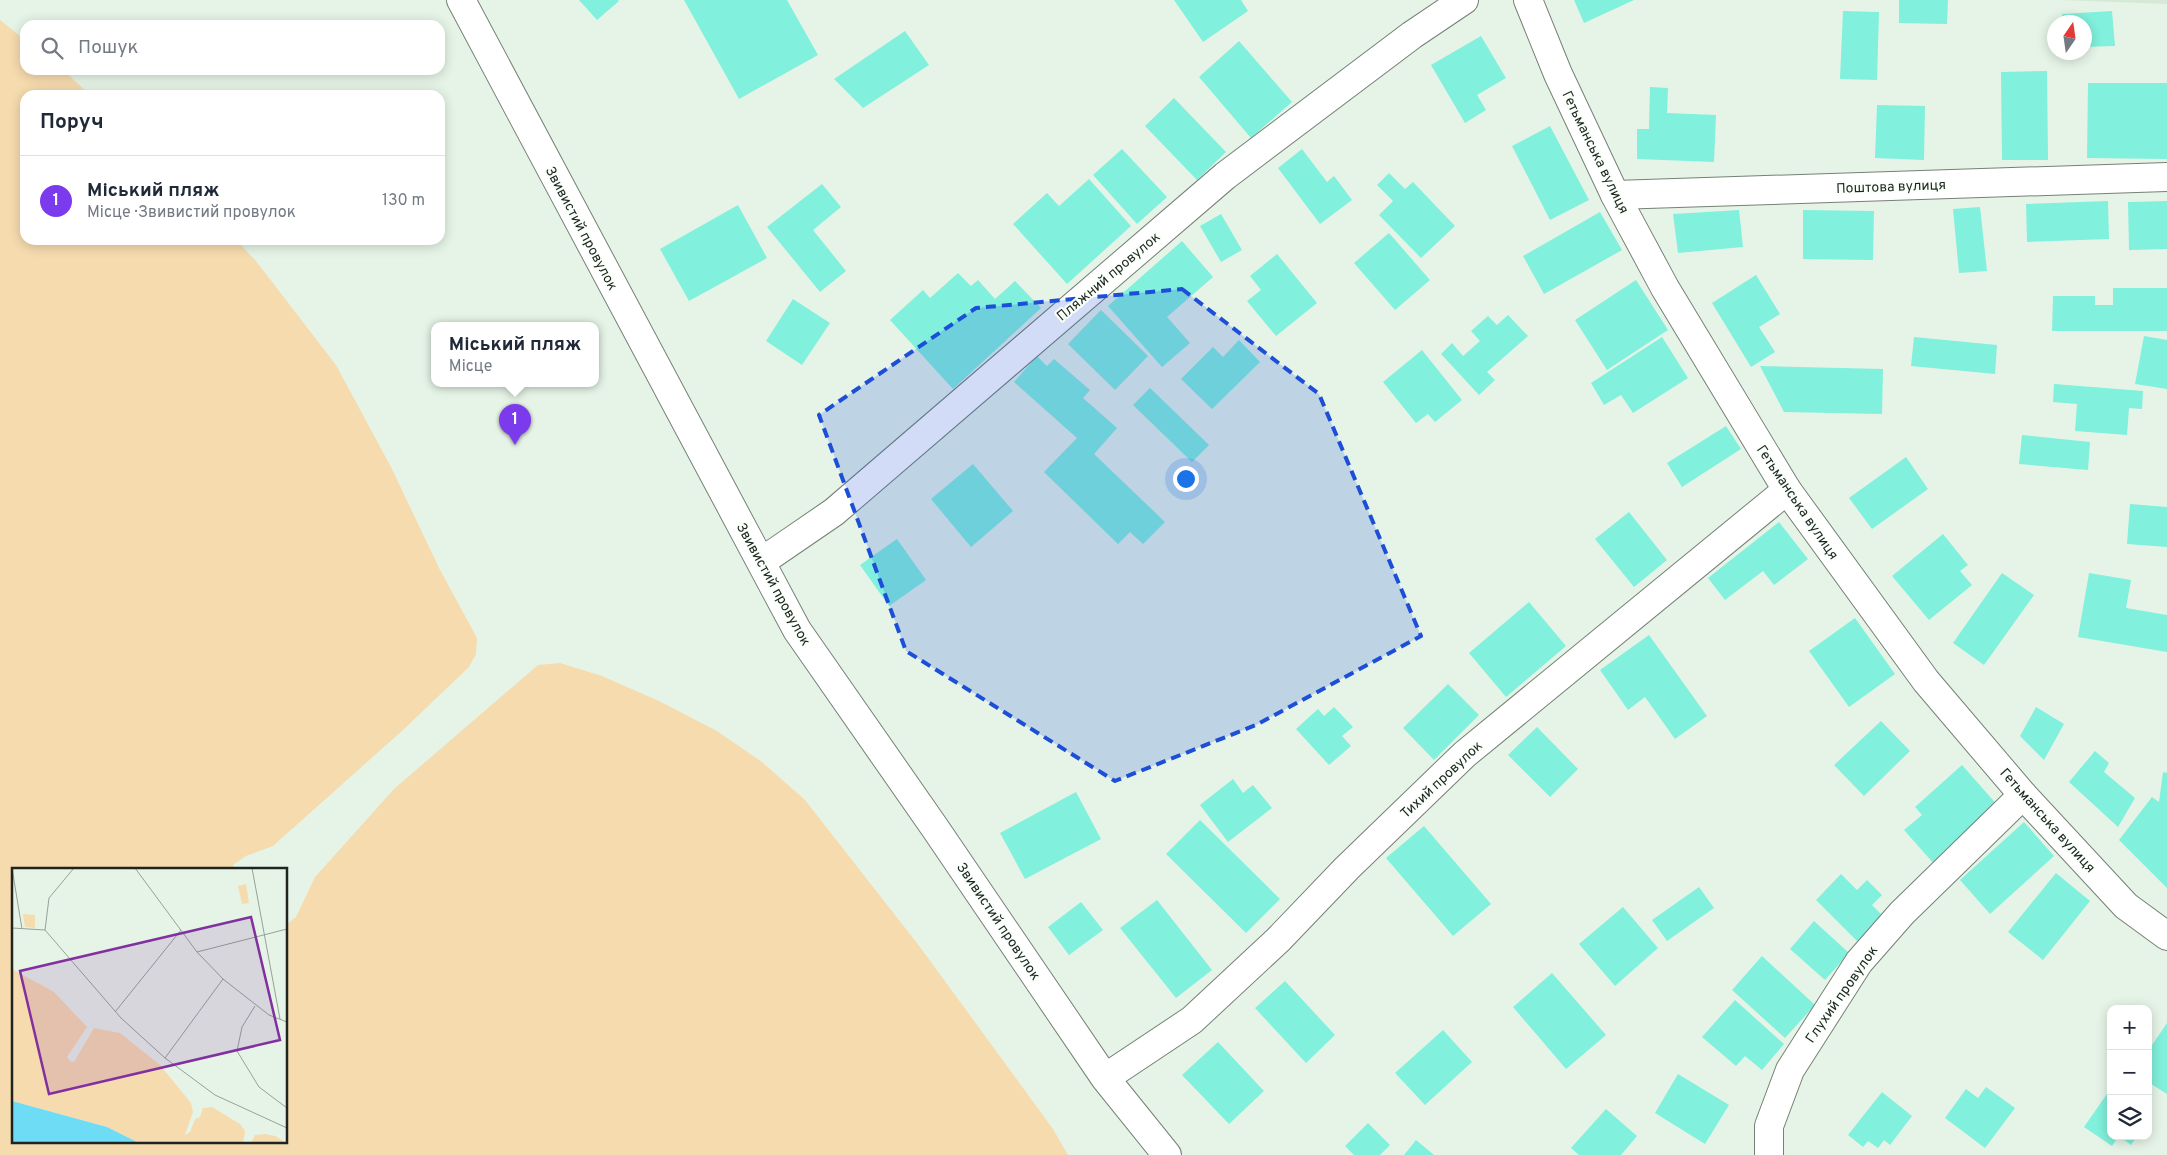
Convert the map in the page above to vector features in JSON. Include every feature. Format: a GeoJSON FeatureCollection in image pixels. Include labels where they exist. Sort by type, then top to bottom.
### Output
{"type":"FeatureCollection","features":[{"type":"Feature","properties":{"kind":"street","name":"Звивистий провулок"},"geometry":{"type":"LineString","coordinates":[[460,0],[797,630],[935,828],[1105,1078],[1167,1155]]}},
{"type":"Feature","properties":{"kind":"street","name":"Пляжний провулок"},"geometry":{"type":"LineString","coordinates":[[761,562],[834,512],[1225,176],[1412,35],[1464,0]]}},
{"type":"Feature","properties":{"kind":"street","name":"Гетьманська вулиця"},"geometry":{"type":"LineString","coordinates":[[1528,0],[1558,74],[1615,195],[1664,288],[1786,490],[1926,681],[2023,795],[2126,906],[2167,936]]}},
{"type":"Feature","properties":{"kind":"street","name":"Поштова вулиця"},"geometry":{"type":"LineString","coordinates":[[1615,195],[2167,177]]}},
{"type":"Feature","properties":{"kind":"street","name":"Тихий провулок"},"geometry":{"type":"LineString","coordinates":[[1105,1078],[1192,1020],[1278,940],[1347,868],[1465,754],[1786,490]]}},
{"type":"Feature","properties":{"kind":"street","name":"Глухий провулок"},"geometry":{"type":"LineString","coordinates":[[1769,1155],[1769,1126],[1790,1070],[1860,962],[1902,913],[2023,795]]}},
{"type":"Feature","properties":{"kind":"highlighted area"},"geometry":{"type":"Polygon","coordinates":[[[1182,289],[1319,394],[1421,636],[1256,725],[1115,781],[906,651],[819,415],[976,308],[1182,289]]]}},
{"type":"Feature","properties":{"kind":"shaded area"},"geometry":{"type":"Polygon","coordinates":[[[2059,0],[2167,0],[2167,4],[2059,0]]]}},
{"type":"Feature","properties":{"kind":"shaded area"},"geometry":{"type":"Polygon","coordinates":[[[0,20],[20,36],[20,75],[68,75],[85,90],[20,90],[20,245],[241,245],[256,261],[336,365],[392,469],[439,568],[477,638],[476,654],[469,667],[403,730],[273,846],[246,856],[233,865],[234,868],[12,868],[12,1142],[288,1142],[288,923],[296,917],[315,877],[394,789],[538,665],[560,663],[602,676],[659,701],[717,731],[762,762],[805,800],[920,947],[1053,1129],[1068,1155],[0,1155],[0,20]]]}},
{"type":"Feature","properties":{"kind":"building"},"geometry":{"type":"Polygon","coordinates":[[[579,0],[618,0],[619,1],[597,20],[579,0]]]}},
{"type":"Feature","properties":{"kind":"building"},"geometry":{"type":"Polygon","coordinates":[[[684,0],[787,0],[818,55],[739,99],[684,0]]]}},
{"type":"Feature","properties":{"kind":"building"},"geometry":{"type":"Polygon","coordinates":[[[1174,0],[1241,0],[1248,11],[1203,42],[1174,0]]]}},
{"type":"Feature","properties":{"kind":"building"},"geometry":{"type":"Polygon","coordinates":[[[1574,0],[1634,0],[1584,23],[1574,0]]]}},
{"type":"Feature","properties":{"kind":"building"},"geometry":{"type":"Polygon","coordinates":[[[1899,0],[1948,0],[1947,24],[1899,23],[1899,0]]]}},
{"type":"Feature","properties":{"kind":"building"},"geometry":{"type":"Polygon","coordinates":[[[1843,11],[1879,12],[1877,80],[1840,79],[1843,11]]]}},
{"type":"Feature","properties":{"kind":"building"},"geometry":{"type":"Polygon","coordinates":[[[2112,11],[2115,46],[2092,47],[2092,15],[2062,14],[2112,11]]]}},
{"type":"Feature","properties":{"kind":"building"},"geometry":{"type":"Polygon","coordinates":[[[905,31],[929,65],[863,108],[834,79],[905,31]]]}},
{"type":"Feature","properties":{"kind":"building"},"geometry":{"type":"Polygon","coordinates":[[[1481,36],[1506,78],[1477,95],[1486,110],[1465,123],[1431,65],[1481,36]]]}},
{"type":"Feature","properties":{"kind":"building"},"geometry":{"type":"Polygon","coordinates":[[[1239,41],[1292,102],[1251,138],[1199,77],[1239,41]]]}},
{"type":"Feature","properties":{"kind":"building"},"geometry":{"type":"Polygon","coordinates":[[[2047,71],[2048,160],[2002,160],[2001,72],[2047,71]]]}},
{"type":"Feature","properties":{"kind":"building"},"geometry":{"type":"Polygon","coordinates":[[[2088,83],[2167,83],[2167,159],[2087,158],[2088,83]]]}},
{"type":"Feature","properties":{"kind":"building"},"geometry":{"type":"Polygon","coordinates":[[[1650,87],[1668,88],[1667,113],[1716,115],[1714,162],[1637,159],[1637,129],[1649,129],[1650,87]]]}},
{"type":"Feature","properties":{"kind":"building"},"geometry":{"type":"Polygon","coordinates":[[[1174,98],[1226,152],[1197,180],[1145,126],[1174,98]]]}},
{"type":"Feature","properties":{"kind":"building"},"geometry":{"type":"Polygon","coordinates":[[[1877,105],[1925,106],[1924,160],[1875,158],[1877,105]]]}},
{"type":"Feature","properties":{"kind":"building"},"geometry":{"type":"Polygon","coordinates":[[[1550,126],[1589,200],[1550,220],[1512,146],[1550,126]]]}},
{"type":"Feature","properties":{"kind":"building"},"geometry":{"type":"Polygon","coordinates":[[[1122,149],[1167,197],[1137,224],[1093,175],[1122,149]]]}},
{"type":"Feature","properties":{"kind":"building"},"geometry":{"type":"Polygon","coordinates":[[[1302,149],[1327,182],[1334,176],[1352,200],[1320,224],[1278,168],[1302,149]]]}},
{"type":"Feature","properties":{"kind":"building"},"geometry":{"type":"Polygon","coordinates":[[[1389,173],[1405,189],[1413,182],[1455,226],[1421,258],[1379,215],[1393,201],[1377,185],[1389,173]]]}},
{"type":"Feature","properties":{"kind":"building"},"geometry":{"type":"Polygon","coordinates":[[[1089,179],[1131,226],[1067,284],[1013,224],[1047,193],[1059,206],[1089,179]]]}},
{"type":"Feature","properties":{"kind":"building"},"geometry":{"type":"Polygon","coordinates":[[[822,184],[841,207],[813,230],[846,271],[820,292],[767,227],[822,184]]]}},
{"type":"Feature","properties":{"kind":"building"},"geometry":{"type":"Polygon","coordinates":[[[2108,201],[2109,239],[2027,242],[2026,204],[2108,201]]]}},
{"type":"Feature","properties":{"kind":"building"},"geometry":{"type":"Polygon","coordinates":[[[2167,201],[2167,249],[2129,250],[2128,202],[2167,201]]]}},
{"type":"Feature","properties":{"kind":"building"},"geometry":{"type":"Polygon","coordinates":[[[738,205],[767,258],[689,301],[660,249],[738,205]]]}},
{"type":"Feature","properties":{"kind":"building"},"geometry":{"type":"Polygon","coordinates":[[[1980,207],[1987,271],[1959,273],[1953,209],[1980,207]]]}},
{"type":"Feature","properties":{"kind":"building"},"geometry":{"type":"Polygon","coordinates":[[[1739,210],[1743,247],[1678,253],[1673,214],[1739,210]]]}},
{"type":"Feature","properties":{"kind":"building"},"geometry":{"type":"Polygon","coordinates":[[[1803,210],[1874,211],[1873,260],[1803,259],[1803,210]]]}},
{"type":"Feature","properties":{"kind":"building"},"geometry":{"type":"Polygon","coordinates":[[[1600,212],[1622,250],[1544,294],[1523,256],[1600,212]]]}},
{"type":"Feature","properties":{"kind":"building"},"geometry":{"type":"Polygon","coordinates":[[[1221,214],[1242,250],[1221,262],[1200,226],[1221,214]]]}},
{"type":"Feature","properties":{"kind":"building"},"geometry":{"type":"Polygon","coordinates":[[[1389,233],[1430,280],[1395,310],[1354,263],[1389,233]]]}},
{"type":"Feature","properties":{"kind":"building"},"geometry":{"type":"Polygon","coordinates":[[[1182,241],[1213,277],[1167,317],[1190,343],[1162,367],[1108,306],[1182,241]]]}},
{"type":"Feature","properties":{"kind":"building"},"geometry":{"type":"Polygon","coordinates":[[[1277,254],[1317,303],[1276,336],[1247,301],[1261,290],[1250,276],[1277,254]]]}},
{"type":"Feature","properties":{"kind":"building"},"geometry":{"type":"Polygon","coordinates":[[[958,273],[971,286],[978,280],[995,299],[1015,281],[1041,308],[953,389],[890,320],[923,290],[930,298],[958,273]]]}},
{"type":"Feature","properties":{"kind":"building"},"geometry":{"type":"Polygon","coordinates":[[[1756,275],[1780,314],[1759,327],[1775,352],[1751,367],[1712,303],[1756,275]]]}},
{"type":"Feature","properties":{"kind":"building"},"geometry":{"type":"Polygon","coordinates":[[[1636,280],[1668,330],[1607,370],[1575,320],[1636,280]]]}},
{"type":"Feature","properties":{"kind":"building"},"geometry":{"type":"Polygon","coordinates":[[[2113,288],[2167,288],[2167,331],[2052,331],[2053,296],[2095,296],[2095,305],[2113,305],[2113,288]]]}},
{"type":"Feature","properties":{"kind":"building"},"geometry":{"type":"Polygon","coordinates":[[[793,299],[830,323],[802,365],[766,341],[793,299]]]}},
{"type":"Feature","properties":{"kind":"building"},"geometry":{"type":"Polygon","coordinates":[[[1101,310],[1148,356],[1115,390],[1068,344],[1101,310]]]}},
{"type":"Feature","properties":{"kind":"building"},"geometry":{"type":"Polygon","coordinates":[[[1508,315],[1528,336],[1487,372],[1495,380],[1479,395],[1441,354],[1452,343],[1463,356],[1480,341],[1471,331],[1488,316],[1497,325],[1508,315]]]}},
{"type":"Feature","properties":{"kind":"building"},"geometry":{"type":"Polygon","coordinates":[[[2144,336],[2167,340],[2167,389],[2135,384],[2144,336]]]}},
{"type":"Feature","properties":{"kind":"building"},"geometry":{"type":"Polygon","coordinates":[[[1662,337],[1688,378],[1633,413],[1621,395],[1604,405],[1591,383],[1662,337]]]}},
{"type":"Feature","properties":{"kind":"building"},"geometry":{"type":"Polygon","coordinates":[[[1914,337],[1997,345],[1995,374],[1911,366],[1914,337]]]}},
{"type":"Feature","properties":{"kind":"building"},"geometry":{"type":"Polygon","coordinates":[[[1239,340],[1260,362],[1212,409],[1181,379],[1213,347],[1223,357],[1239,340]]]}},
{"type":"Feature","properties":{"kind":"building"},"geometry":{"type":"Polygon","coordinates":[[[1422,350],[1462,400],[1435,422],[1428,414],[1416,423],[1383,382],[1422,350]]]}},
{"type":"Feature","properties":{"kind":"building"},"geometry":{"type":"Polygon","coordinates":[[[1037,356],[1047,366],[1054,359],[1090,390],[1083,398],[1117,428],[1094,454],[1165,522],[1143,544],[1130,532],[1118,544],[1044,472],[1077,438],[1014,382],[1037,356]]]}},
{"type":"Feature","properties":{"kind":"building"},"geometry":{"type":"Polygon","coordinates":[[[1760,366],[1883,369],[1882,414],[1784,412],[1760,366]]]}},
{"type":"Feature","properties":{"kind":"building"},"geometry":{"type":"Polygon","coordinates":[[[2054,384],[2143,391],[2142,409],[2129,408],[2127,435],[2075,431],[2077,404],[2053,402],[2054,384]]]}},
{"type":"Feature","properties":{"kind":"building"},"geometry":{"type":"Polygon","coordinates":[[[1150,388],[1209,445],[1192,462],[1133,405],[1150,388]]]}},
{"type":"Feature","properties":{"kind":"building"},"geometry":{"type":"Polygon","coordinates":[[[1726,426],[1741,449],[1682,487],[1667,463],[1726,426]]]}},
{"type":"Feature","properties":{"kind":"building"},"geometry":{"type":"Polygon","coordinates":[[[2022,435],[2090,442],[2088,470],[2019,464],[2022,435]]]}},
{"type":"Feature","properties":{"kind":"building"},"geometry":{"type":"Polygon","coordinates":[[[1906,457],[1928,489],[1872,529],[1849,498],[1906,457]]]}},
{"type":"Feature","properties":{"kind":"building"},"geometry":{"type":"Polygon","coordinates":[[[973,464],[1013,511],[971,547],[931,499],[973,464]]]}},
{"type":"Feature","properties":{"kind":"building"},"geometry":{"type":"Polygon","coordinates":[[[2130,504],[2167,507],[2167,547],[2127,544],[2130,504]]]}},
{"type":"Feature","properties":{"kind":"building"},"geometry":{"type":"Polygon","coordinates":[[[1629,512],[1667,560],[1634,587],[1595,539],[1629,512]]]}},
{"type":"Feature","properties":{"kind":"building"},"geometry":{"type":"Polygon","coordinates":[[[1779,522],[1808,559],[1774,585],[1763,571],[1725,600],[1708,578],[1779,522]]]}},
{"type":"Feature","properties":{"kind":"building"},"geometry":{"type":"Polygon","coordinates":[[[1943,534],[1968,565],[1960,571],[1972,585],[1929,620],[1892,576],[1943,534]]]}},
{"type":"Feature","properties":{"kind":"building"},"geometry":{"type":"Polygon","coordinates":[[[897,539],[926,580],[889,606],[860,565],[897,539]]]}},
{"type":"Feature","properties":{"kind":"building"},"geometry":{"type":"Polygon","coordinates":[[[2002,573],[2034,595],[1984,665],[1953,643],[2002,573]]]}},
{"type":"Feature","properties":{"kind":"building"},"geometry":{"type":"Polygon","coordinates":[[[2089,573],[2131,580],[2126,608],[2167,615],[2167,652],[2078,637],[2089,573]]]}},
{"type":"Feature","properties":{"kind":"building"},"geometry":{"type":"Polygon","coordinates":[[[1529,602],[1566,646],[1506,697],[1469,653],[1529,602]]]}},
{"type":"Feature","properties":{"kind":"building"},"geometry":{"type":"Polygon","coordinates":[[[1855,618],[1895,674],[1849,707],[1809,651],[1855,618]]]}},
{"type":"Feature","properties":{"kind":"building"},"geometry":{"type":"Polygon","coordinates":[[[1649,635],[1707,716],[1675,739],[1645,697],[1628,710],[1600,670],[1649,635]]]}},
{"type":"Feature","properties":{"kind":"building"},"geometry":{"type":"Polygon","coordinates":[[[1448,684],[1479,715],[1434,760],[1403,728],[1448,684]]]}},
{"type":"Feature","properties":{"kind":"building"},"geometry":{"type":"Polygon","coordinates":[[[1334,707],[1353,727],[1342,736],[1351,746],[1329,765],[1296,729],[1318,709],[1324,716],[1334,707]]]}},
{"type":"Feature","properties":{"kind":"building"},"geometry":{"type":"Polygon","coordinates":[[[2036,707],[2064,724],[2044,760],[2020,736],[2036,707]]]}},
{"type":"Feature","properties":{"kind":"building"},"geometry":{"type":"Polygon","coordinates":[[[1881,721],[1910,751],[1864,796],[1834,765],[1881,721]]]}},
{"type":"Feature","properties":{"kind":"building"},"geometry":{"type":"Polygon","coordinates":[[[1537,727],[1578,769],[1550,797],[1508,755],[1537,727]]]}},
{"type":"Feature","properties":{"kind":"building"},"geometry":{"type":"Polygon","coordinates":[[[2095,751],[2109,763],[2104,772],[2135,798],[2118,827],[2069,782],[2095,751]]]}},
{"type":"Feature","properties":{"kind":"building"},"geometry":{"type":"Polygon","coordinates":[[[1962,765],[2000,808],[1935,865],[1904,830],[1922,815],[1915,807],[1962,765]]]}},
{"type":"Feature","properties":{"kind":"building"},"geometry":{"type":"Polygon","coordinates":[[[2163,772],[2167,773],[2167,888],[2119,840],[2152,797],[2159,802],[2163,772]]]}},
{"type":"Feature","properties":{"kind":"building"},"geometry":{"type":"Polygon","coordinates":[[[1233,779],[1243,793],[1253,785],[1272,808],[1228,842],[1200,805],[1233,779]]]}},
{"type":"Feature","properties":{"kind":"building"},"geometry":{"type":"Polygon","coordinates":[[[1076,792],[1101,839],[1025,879],[1000,833],[1076,792]]]}},
{"type":"Feature","properties":{"kind":"building"},"geometry":{"type":"Polygon","coordinates":[[[1200,820],[1280,899],[1246,933],[1166,854],[1200,820]]]}},
{"type":"Feature","properties":{"kind":"building"},"geometry":{"type":"Polygon","coordinates":[[[2024,822],[2054,856],[1990,914],[1960,880],[2024,822]]]}},
{"type":"Feature","properties":{"kind":"building"},"geometry":{"type":"Polygon","coordinates":[[[1424,826],[1491,904],[1453,936],[1386,858],[1424,826]]]}},
{"type":"Feature","properties":{"kind":"building"},"geometry":{"type":"Polygon","coordinates":[[[2056,873],[2090,901],[2043,960],[2008,932],[2056,873]]]}},
{"type":"Feature","properties":{"kind":"building"},"geometry":{"type":"Polygon","coordinates":[[[1841,874],[1857,890],[1867,880],[1882,895],[1872,905],[1888,921],[1862,946],[1816,900],[1841,874]]]}},
{"type":"Feature","properties":{"kind":"building"},"geometry":{"type":"Polygon","coordinates":[[[1699,887],[1714,908],[1667,941],[1652,920],[1699,887]]]}},
{"type":"Feature","properties":{"kind":"building"},"geometry":{"type":"Polygon","coordinates":[[[1157,900],[1212,970],[1176,998],[1120,928],[1157,900]]]}},
{"type":"Feature","properties":{"kind":"building"},"geometry":{"type":"Polygon","coordinates":[[[1081,902],[1103,930],[1069,955],[1048,927],[1081,902]]]}},
{"type":"Feature","properties":{"kind":"building"},"geometry":{"type":"Polygon","coordinates":[[[1623,907],[1658,948],[1615,986],[1579,944],[1623,907]]]}},
{"type":"Feature","properties":{"kind":"building"},"geometry":{"type":"Polygon","coordinates":[[[1814,921],[1849,953],[1825,980],[1790,949],[1814,921]]]}},
{"type":"Feature","properties":{"kind":"building"},"geometry":{"type":"Polygon","coordinates":[[[1762,956],[1815,1005],[1785,1038],[1732,990],[1762,956]]]}},
{"type":"Feature","properties":{"kind":"building"},"geometry":{"type":"Polygon","coordinates":[[[1552,973],[1606,1035],[1566,1069],[1513,1007],[1552,973]]]}},
{"type":"Feature","properties":{"kind":"building"},"geometry":{"type":"Polygon","coordinates":[[[1285,981],[1335,1035],[1306,1063],[1255,1008],[1285,981]]]}},
{"type":"Feature","properties":{"kind":"building"},"geometry":{"type":"Polygon","coordinates":[[[1735,1000],[1784,1044],[1762,1070],[1745,1056],[1736,1066],[1702,1037],[1735,1000]]]}},
{"type":"Feature","properties":{"kind":"building"},"geometry":{"type":"Polygon","coordinates":[[[2167,1023],[2167,1094],[2152,1085],[2152,1045],[2167,1023]]]}},
{"type":"Feature","properties":{"kind":"building"},"geometry":{"type":"Polygon","coordinates":[[[1443,1030],[1472,1062],[1425,1105],[1395,1073],[1443,1030]]]}},
{"type":"Feature","properties":{"kind":"building"},"geometry":{"type":"Polygon","coordinates":[[[1218,1042],[1264,1091],[1229,1124],[1182,1075],[1218,1042]]]}},
{"type":"Feature","properties":{"kind":"building"},"geometry":{"type":"Polygon","coordinates":[[[1678,1074],[1729,1105],[1705,1144],[1655,1113],[1678,1074]]]}},
{"type":"Feature","properties":{"kind":"building"},"geometry":{"type":"Polygon","coordinates":[[[1986,1087],[2015,1108],[1985,1148],[1945,1118],[1966,1089],[1978,1098],[1986,1087]]]}},
{"type":"Feature","properties":{"kind":"building"},"geometry":{"type":"Polygon","coordinates":[[[1882,1092],[1912,1116],[1890,1145],[1884,1140],[1878,1148],[1868,1141],[1863,1147],[1848,1135],[1882,1092]]]}},
{"type":"Feature","properties":{"kind":"building"},"geometry":{"type":"Polygon","coordinates":[[[2107,1094],[2107,1140],[2116,1140],[2112,1146],[2084,1127],[2107,1094]]]}},
{"type":"Feature","properties":{"kind":"building"},"geometry":{"type":"Polygon","coordinates":[[[1606,1109],[1637,1136],[1621,1155],[1579,1155],[1571,1148],[1606,1109]]]}},
{"type":"Feature","properties":{"kind":"building"},"geometry":{"type":"Polygon","coordinates":[[[1368,1123],[1390,1145],[1380,1155],[1354,1155],[1345,1146],[1368,1123]]]}},
{"type":"Feature","properties":{"kind":"building"},"geometry":{"type":"Polygon","coordinates":[[[1416,1140],[1434,1155],[1404,1155],[1416,1140]]]}},
{"type":"Feature","properties":{"kind":"building"},"geometry":{"type":"Polygon","coordinates":[[[2124,1140],[2134,1140],[2131,1145],[2124,1140]]]}},
{"type":"Feature","properties":{"kind":"place","name":"Міський пляж"},"geometry":{"type":"Point","coordinates":[515,445]}}]}
